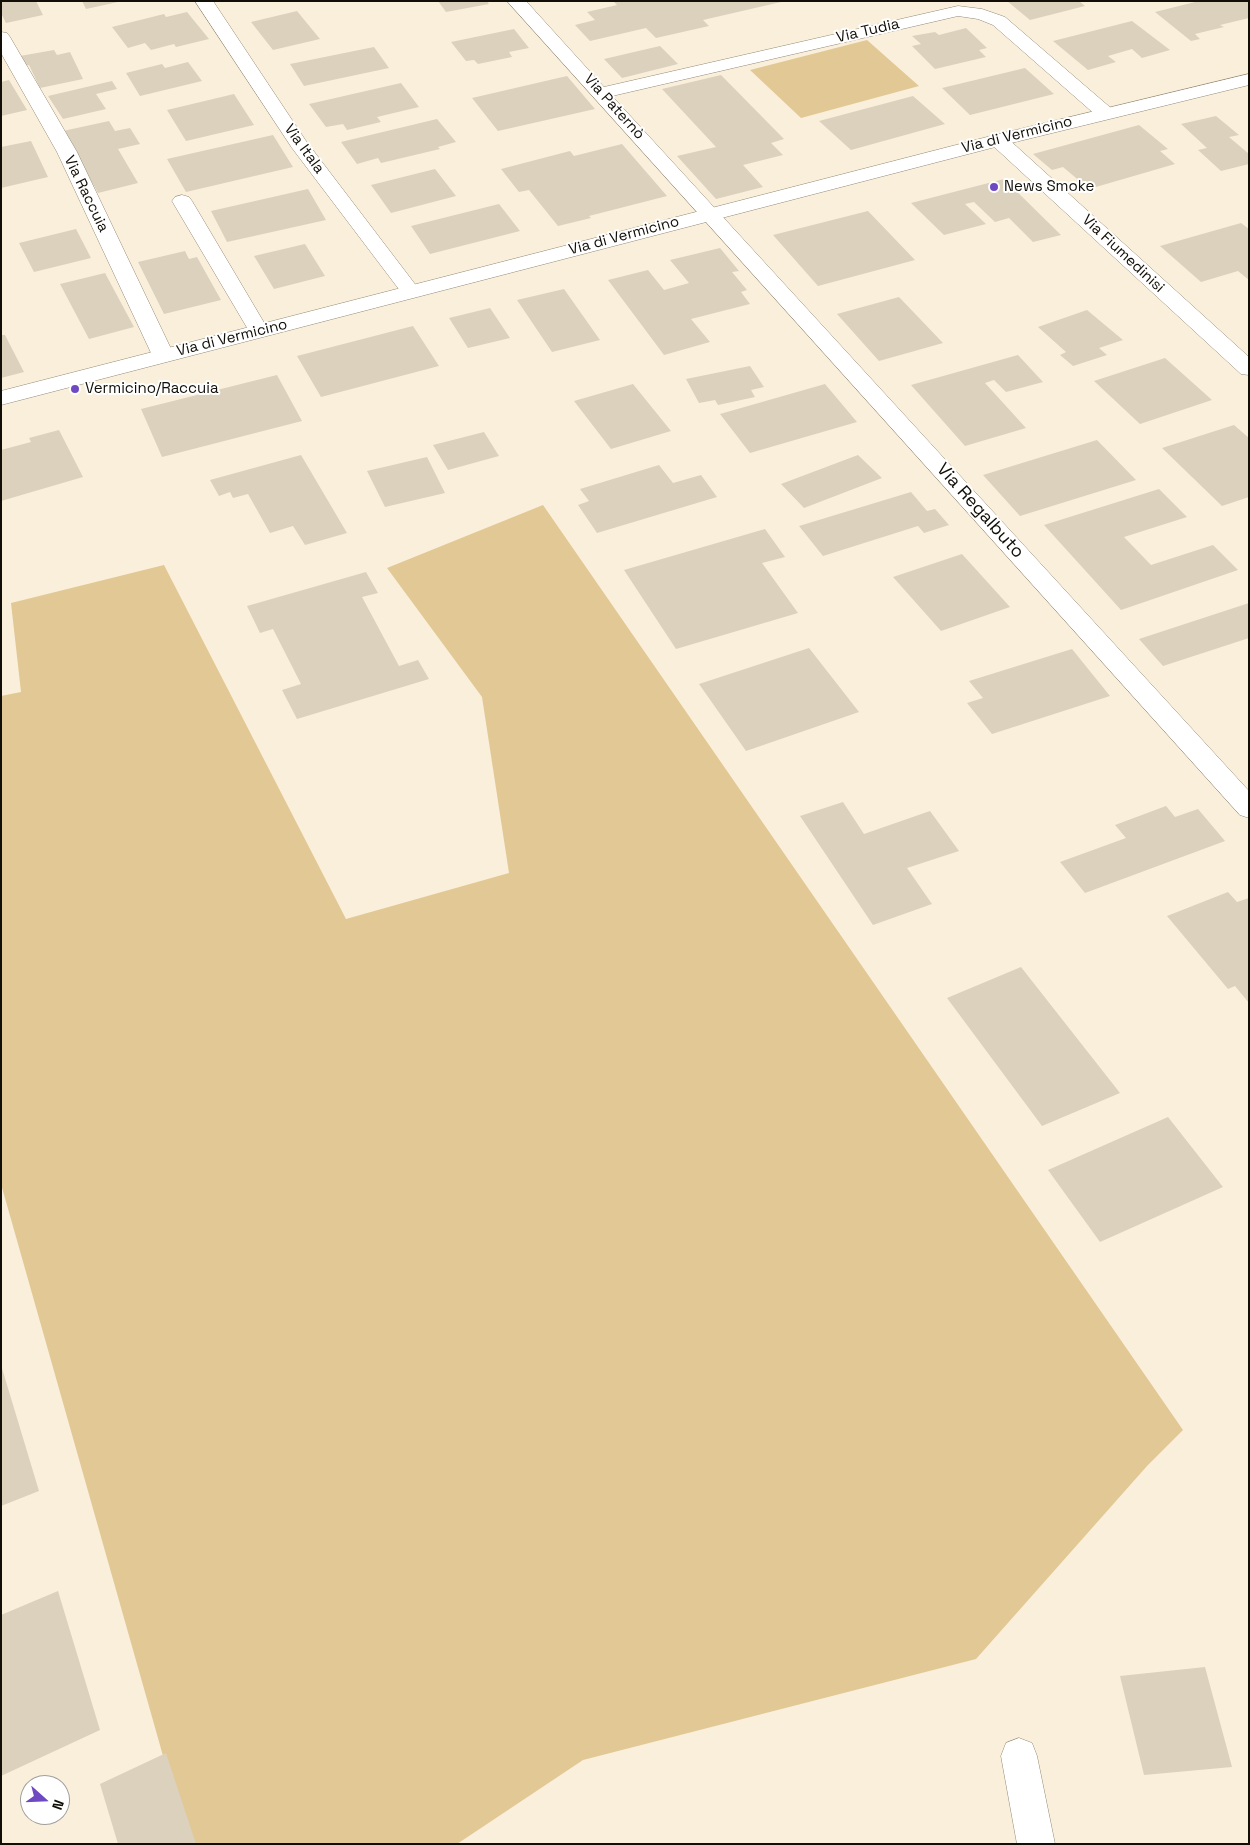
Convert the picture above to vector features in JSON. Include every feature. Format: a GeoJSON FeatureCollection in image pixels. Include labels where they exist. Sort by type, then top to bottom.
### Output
{"type":"FeatureCollection","features":[{"type":"Feature","properties":{"kind":"street","name":"Via Itala"},"geometry":{"type":"LineString","coordinates":[[204,1],[299,144],[411,292]]}},
{"type":"Feature","properties":{"kind":"street","name":"Via Paternò"},"geometry":{"type":"LineString","coordinates":[[516,1],[711,213]]}},
{"type":"Feature","properties":{"kind":"street","name":"Via Tudia"},"geometry":{"type":"LineString","coordinates":[[601,93],[958,11],[974,12],[994,18],[1105,113]]}},
{"type":"Feature","properties":{"kind":"street","name":"Via Raccuia"},"geometry":{"type":"LineString","coordinates":[[1,37],[67,152],[163,355]]}},
{"type":"Feature","properties":{"kind":"street","name":"Via di Vermicino"},"geometry":{"type":"LineString","coordinates":[[1,398],[711,213],[1249,78]]}},
{"type":"Feature","properties":{"kind":"street","name":"Via Fiumedinisi"},"geometry":{"type":"LineString","coordinates":[[998,140],[1249,369]]}},
{"type":"Feature","properties":{"kind":"street"},"geometry":{"type":"LineString","coordinates":[[182,201],[259,331]]}},
{"type":"Feature","properties":{"kind":"street","name":"Via Regalbuto"},"geometry":{"type":"LineString","coordinates":[[711,213],[1249,808]]}},
{"type":"Feature","properties":{"kind":"street"},"geometry":{"type":"LineString","coordinates":[[1019,1756],[1036,1844]]}},
{"type":"Feature","properties":{"kind":"shaded area"},"geometry":{"type":"Polygon","coordinates":[[[867,40],[919,86],[801,118],[750,70],[867,40]]]}},
{"type":"Feature","properties":{"kind":"shaded area"},"geometry":{"type":"Polygon","coordinates":[[[543,505],[1183,1430],[1147,1466],[976,1659],[583,1760],[457,1844],[188,1844],[1,1184],[1,696],[21,692],[11,603],[164,565],[346,919],[509,873],[482,697],[387,568],[543,505]]]}},
{"type":"Feature","properties":{"kind":"building"},"geometry":{"type":"Polygon","coordinates":[[[1,1],[36,1],[43,15],[6,23],[1,13],[1,1]]]}},
{"type":"Feature","properties":{"kind":"building"},"geometry":{"type":"Polygon","coordinates":[[[82,1],[117,1],[118,2],[86,9],[82,1]]]}},
{"type":"Feature","properties":{"kind":"building"},"geometry":{"type":"Polygon","coordinates":[[[438,1],[487,1],[489,4],[446,12],[438,1]]]}},
{"type":"Feature","properties":{"kind":"building"},"geometry":{"type":"Polygon","coordinates":[[[613,1],[781,2],[703,20],[709,26],[656,38],[646,28],[590,41],[575,25],[595,20],[587,12],[617,5],[613,1]]]}},
{"type":"Feature","properties":{"kind":"building"},"geometry":{"type":"Polygon","coordinates":[[[1007,1],[1079,1],[1085,6],[1030,20],[1007,1]]]}},
{"type":"Feature","properties":{"kind":"building"},"geometry":{"type":"Polygon","coordinates":[[[1199,1],[1249,1],[1249,18],[1220,25],[1224,27],[1195,34],[1200,39],[1191,41],[1155,12],[1199,1]]]}},
{"type":"Feature","properties":{"kind":"building"},"geometry":{"type":"Polygon","coordinates":[[[297,11],[320,39],[273,50],[251,22],[297,11]]]}},
{"type":"Feature","properties":{"kind":"building"},"geometry":{"type":"Polygon","coordinates":[[[187,12],[209,39],[176,47],[174,44],[151,50],[145,43],[128,48],[112,27],[164,14],[166,17],[187,12]]]}},
{"type":"Feature","properties":{"kind":"building"},"geometry":{"type":"Polygon","coordinates":[[[1132,21],[1170,50],[1142,58],[1132,49],[1108,56],[1116,62],[1088,70],[1053,41],[1132,21]]]}},
{"type":"Feature","properties":{"kind":"building"},"geometry":{"type":"Polygon","coordinates":[[[966,28],[987,48],[979,50],[986,57],[935,69],[912,46],[921,44],[912,36],[935,32],[939,35],[966,28]]]}},
{"type":"Feature","properties":{"kind":"building"},"geometry":{"type":"Polygon","coordinates":[[[514,29],[529,48],[509,52],[512,57],[478,64],[474,60],[466,61],[451,42],[514,29]]]}},
{"type":"Feature","properties":{"kind":"building"},"geometry":{"type":"Polygon","coordinates":[[[660,46],[678,64],[622,78],[604,59],[660,46]]]}},
{"type":"Feature","properties":{"kind":"building"},"geometry":{"type":"Polygon","coordinates":[[[374,47],[389,68],[304,86],[290,64],[374,47]]]}},
{"type":"Feature","properties":{"kind":"building"},"geometry":{"type":"Polygon","coordinates":[[[54,50],[57,55],[70,52],[83,79],[40,88],[29,65],[24,66],[20,56],[54,50]]]}},
{"type":"Feature","properties":{"kind":"building"},"geometry":{"type":"Polygon","coordinates":[[[188,62],[202,81],[140,96],[126,73],[162,64],[165,68],[188,62]]]}},
{"type":"Feature","properties":{"kind":"building"},"geometry":{"type":"Polygon","coordinates":[[[1025,68],[1054,94],[970,115],[942,88],[1025,68]]]}},
{"type":"Feature","properties":{"kind":"building"},"geometry":{"type":"Polygon","coordinates":[[[721,75],[784,139],[771,143],[783,155],[743,165],[763,187],[716,199],[677,156],[716,147],[662,89],[721,75]]]}},
{"type":"Feature","properties":{"kind":"building"},"geometry":{"type":"Polygon","coordinates":[[[567,76],[595,109],[498,131],[472,98],[567,76]]]}},
{"type":"Feature","properties":{"kind":"building"},"geometry":{"type":"Polygon","coordinates":[[[9,80],[27,110],[1,116],[1,82],[9,80]]]}},
{"type":"Feature","properties":{"kind":"building"},"geometry":{"type":"Polygon","coordinates":[[[112,81],[117,89],[96,94],[106,109],[63,119],[48,96],[112,81]]]}},
{"type":"Feature","properties":{"kind":"building"},"geometry":{"type":"Polygon","coordinates":[[[401,83],[419,107],[377,117],[381,122],[347,130],[343,124],[326,127],[309,104],[401,83]]]}},
{"type":"Feature","properties":{"kind":"building"},"geometry":{"type":"Polygon","coordinates":[[[234,94],[254,125],[186,141],[167,110],[234,94]]]}},
{"type":"Feature","properties":{"kind":"building"},"geometry":{"type":"Polygon","coordinates":[[[913,96],[945,124],[851,150],[819,121],[913,96]]]}},
{"type":"Feature","properties":{"kind":"building"},"geometry":{"type":"Polygon","coordinates":[[[1216,116],[1239,135],[1229,137],[1249,154],[1249,164],[1221,171],[1198,150],[1207,148],[1181,124],[1216,116]]]}},
{"type":"Feature","properties":{"kind":"building"},"geometry":{"type":"Polygon","coordinates":[[[437,119],[456,142],[438,147],[440,149],[381,163],[378,158],[357,164],[341,142],[437,119]]]}},
{"type":"Feature","properties":{"kind":"building"},"geometry":{"type":"Polygon","coordinates":[[[109,121],[115,131],[130,128],[140,144],[118,149],[138,183],[98,193],[63,131],[109,121]]]}},
{"type":"Feature","properties":{"kind":"building"},"geometry":{"type":"Polygon","coordinates":[[[1139,125],[1168,149],[1160,151],[1175,164],[1089,189],[1063,167],[1052,170],[1033,154],[1139,125]]]}},
{"type":"Feature","properties":{"kind":"building"},"geometry":{"type":"Polygon","coordinates":[[[273,135],[293,167],[186,192],[167,159],[273,135]]]}},
{"type":"Feature","properties":{"kind":"building"},"geometry":{"type":"Polygon","coordinates":[[[31,141],[48,177],[1,188],[1,147],[31,141]]]}},
{"type":"Feature","properties":{"kind":"building"},"geometry":{"type":"Polygon","coordinates":[[[622,144],[667,196],[558,226],[529,190],[519,192],[501,169],[570,151],[574,156],[622,144]]]}},
{"type":"Feature","properties":{"kind":"building"},"geometry":{"type":"Polygon","coordinates":[[[435,169],[456,196],[391,213],[371,185],[435,169]]]}},
{"type":"Feature","properties":{"kind":"building"},"geometry":{"type":"Polygon","coordinates":[[[1004,179],[1061,235],[1033,242],[1009,218],[995,222],[974,202],[965,204],[986,224],[944,235],[911,203],[1004,179]]]}},
{"type":"Feature","properties":{"kind":"building"},"geometry":{"type":"Polygon","coordinates":[[[308,189],[326,220],[227,242],[211,211],[308,189]]]}},
{"type":"Feature","properties":{"kind":"building"},"geometry":{"type":"Polygon","coordinates":[[[499,204],[520,231],[430,254],[411,226],[499,204]]]}},
{"type":"Feature","properties":{"kind":"building"},"geometry":{"type":"Polygon","coordinates":[[[868,211],[915,260],[818,286],[773,235],[868,211]]]}},
{"type":"Feature","properties":{"kind":"building"},"geometry":{"type":"Polygon","coordinates":[[[1241,223],[1249,229],[1249,280],[1238,271],[1201,282],[1160,246],[1241,223]]]}},
{"type":"Feature","properties":{"kind":"building"},"geometry":{"type":"Polygon","coordinates":[[[76,229],[91,258],[34,272],[19,243],[76,229]]]}},
{"type":"Feature","properties":{"kind":"building"},"geometry":{"type":"Polygon","coordinates":[[[305,244],[325,276],[274,289],[254,256],[305,244]]]}},
{"type":"Feature","properties":{"kind":"building"},"geometry":{"type":"Polygon","coordinates":[[[720,248],[739,271],[732,272],[747,290],[741,292],[750,304],[691,319],[710,342],[664,355],[608,280],[648,270],[664,290],[689,283],[670,260],[720,248]]]}},
{"type":"Feature","properties":{"kind":"building"},"geometry":{"type":"Polygon","coordinates":[[[185,251],[189,259],[197,257],[221,300],[164,314],[138,262],[185,251]]]}},
{"type":"Feature","properties":{"kind":"building"},"geometry":{"type":"Polygon","coordinates":[[[105,273],[134,327],[89,339],[60,284],[105,273]]]}},
{"type":"Feature","properties":{"kind":"building"},"geometry":{"type":"Polygon","coordinates":[[[564,289],[600,340],[552,352],[517,300],[564,289]]]}},
{"type":"Feature","properties":{"kind":"building"},"geometry":{"type":"Polygon","coordinates":[[[899,297],[943,343],[879,361],[837,314],[899,297]]]}},
{"type":"Feature","properties":{"kind":"building"},"geometry":{"type":"Polygon","coordinates":[[[490,308],[510,338],[468,348],[449,318],[490,308]]]}},
{"type":"Feature","properties":{"kind":"building"},"geometry":{"type":"Polygon","coordinates":[[[1087,310],[1123,340],[1099,348],[1107,355],[1073,366],[1060,355],[1066,352],[1038,327],[1087,310]]]}},
{"type":"Feature","properties":{"kind":"building"},"geometry":{"type":"Polygon","coordinates":[[[413,326],[439,366],[321,397],[297,356],[413,326]]]}},
{"type":"Feature","properties":{"kind":"building"},"geometry":{"type":"Polygon","coordinates":[[[1,335],[5,335],[24,372],[1,378],[1,335]]]}},
{"type":"Feature","properties":{"kind":"building"},"geometry":{"type":"Polygon","coordinates":[[[1018,355],[1043,382],[1006,392],[994,380],[985,383],[1026,428],[965,446],[911,385],[1018,355]]]}},
{"type":"Feature","properties":{"kind":"building"},"geometry":{"type":"Polygon","coordinates":[[[1165,358],[1212,400],[1140,424],[1094,381],[1165,358]]]}},
{"type":"Feature","properties":{"kind":"building"},"geometry":{"type":"Polygon","coordinates":[[[750,366],[764,387],[751,390],[755,397],[718,405],[715,400],[699,403],[686,379],[750,366]]]}},
{"type":"Feature","properties":{"kind":"building"},"geometry":{"type":"Polygon","coordinates":[[[277,375],[302,421],[162,457],[141,409],[277,375]]]}},
{"type":"Feature","properties":{"kind":"building"},"geometry":{"type":"Polygon","coordinates":[[[633,384],[671,431],[611,449],[574,401],[633,384]]]}},
{"type":"Feature","properties":{"kind":"building"},"geometry":{"type":"Polygon","coordinates":[[[825,384],[857,422],[750,453],[720,414],[825,384]]]}},
{"type":"Feature","properties":{"kind":"building"},"geometry":{"type":"Polygon","coordinates":[[[1234,425],[1249,438],[1249,497],[1222,506],[1162,448],[1234,425]]]}},
{"type":"Feature","properties":{"kind":"building"},"geometry":{"type":"Polygon","coordinates":[[[59,430],[83,477],[1,501],[1,450],[31,442],[29,438],[59,430]]]}},
{"type":"Feature","properties":{"kind":"building"},"geometry":{"type":"Polygon","coordinates":[[[484,432],[499,456],[448,470],[433,445],[484,432]]]}},
{"type":"Feature","properties":{"kind":"building"},"geometry":{"type":"Polygon","coordinates":[[[1097,440],[1136,480],[1020,516],[983,475],[1097,440]]]}},
{"type":"Feature","properties":{"kind":"building"},"geometry":{"type":"Polygon","coordinates":[[[301,455],[347,533],[305,545],[293,526],[270,533],[248,494],[233,498],[230,492],[219,496],[210,480],[301,455]]]}},
{"type":"Feature","properties":{"kind":"building"},"geometry":{"type":"Polygon","coordinates":[[[858,455],[882,478],[804,508],[781,484],[858,455]]]}},
{"type":"Feature","properties":{"kind":"building"},"geometry":{"type":"Polygon","coordinates":[[[427,457],[445,493],[385,507],[367,471],[427,457]]]}},
{"type":"Feature","properties":{"kind":"building"},"geometry":{"type":"Polygon","coordinates":[[[659,465],[673,483],[701,475],[717,497],[597,533],[578,505],[589,501],[580,489],[659,465]]]}},
{"type":"Feature","properties":{"kind":"building"},"geometry":{"type":"Polygon","coordinates":[[[1159,489],[1187,517],[1124,537],[1151,565],[1213,545],[1238,570],[1121,610],[1044,525],[1159,489]]]}},
{"type":"Feature","properties":{"kind":"building"},"geometry":{"type":"Polygon","coordinates":[[[911,492],[927,511],[935,509],[949,525],[924,533],[918,526],[823,556],[799,526],[911,492]]]}},
{"type":"Feature","properties":{"kind":"building"},"geometry":{"type":"Polygon","coordinates":[[[765,529],[785,557],[762,563],[798,613],[676,649],[624,570],[765,529]]]}},
{"type":"Feature","properties":{"kind":"building"},"geometry":{"type":"Polygon","coordinates":[[[962,554],[1010,607],[941,631],[893,577],[962,554]]]}},
{"type":"Feature","properties":{"kind":"building"},"geometry":{"type":"Polygon","coordinates":[[[366,572],[378,593],[362,597],[399,666],[418,660],[429,679],[297,719],[282,690],[301,684],[273,629],[260,633],[247,606],[366,572]]]}},
{"type":"Feature","properties":{"kind":"building"},"geometry":{"type":"Polygon","coordinates":[[[1249,603],[1249,638],[1163,666],[1139,639],[1249,603]]]}},
{"type":"Feature","properties":{"kind":"building"},"geometry":{"type":"Polygon","coordinates":[[[809,648],[859,712],[746,751],[699,684],[809,648]]]}},
{"type":"Feature","properties":{"kind":"building"},"geometry":{"type":"Polygon","coordinates":[[[1072,649],[1110,696],[992,734],[967,703],[983,698],[969,681],[1072,649]]]}},
{"type":"Feature","properties":{"kind":"building"},"geometry":{"type":"Polygon","coordinates":[[[843,802],[864,834],[930,811],[959,851],[907,868],[932,904],[873,925],[800,816],[843,802]]]}},
{"type":"Feature","properties":{"kind":"building"},"geometry":{"type":"Polygon","coordinates":[[[1166,806],[1175,817],[1198,809],[1225,841],[1085,893],[1060,862],[1126,838],[1115,825],[1166,806]]]}},
{"type":"Feature","properties":{"kind":"building"},"geometry":{"type":"Polygon","coordinates":[[[1228,892],[1237,902],[1249,898],[1249,1003],[1235,986],[1228,989],[1167,916],[1228,892]]]}},
{"type":"Feature","properties":{"kind":"building"},"geometry":{"type":"Polygon","coordinates":[[[1021,967],[1120,1093],[1042,1126],[947,998],[1021,967]]]}},
{"type":"Feature","properties":{"kind":"building"},"geometry":{"type":"Polygon","coordinates":[[[1168,1117],[1223,1187],[1100,1242],[1048,1170],[1168,1117]]]}},
{"type":"Feature","properties":{"kind":"building"},"geometry":{"type":"Polygon","coordinates":[[[1,1365],[39,1491],[1,1506],[1,1365]]]}},
{"type":"Feature","properties":{"kind":"building"},"geometry":{"type":"Polygon","coordinates":[[[58,1591],[100,1730],[1,1776],[1,1615],[58,1591]]]}},
{"type":"Feature","properties":{"kind":"building"},"geometry":{"type":"Polygon","coordinates":[[[1205,1667],[1232,1767],[1144,1775],[1120,1676],[1205,1667]]]}},
{"type":"Feature","properties":{"kind":"building"},"geometry":{"type":"Polygon","coordinates":[[[166,1753],[196,1844],[118,1844],[100,1784],[166,1753]]]}},
{"type":"Feature","properties":{"kind":"place","name":"News Smoke"},"geometry":{"type":"Point","coordinates":[994,187]}},
{"type":"Feature","properties":{"kind":"place","name":"Vermicino/Raccuia"},"geometry":{"type":"Point","coordinates":[75,389]}}]}
